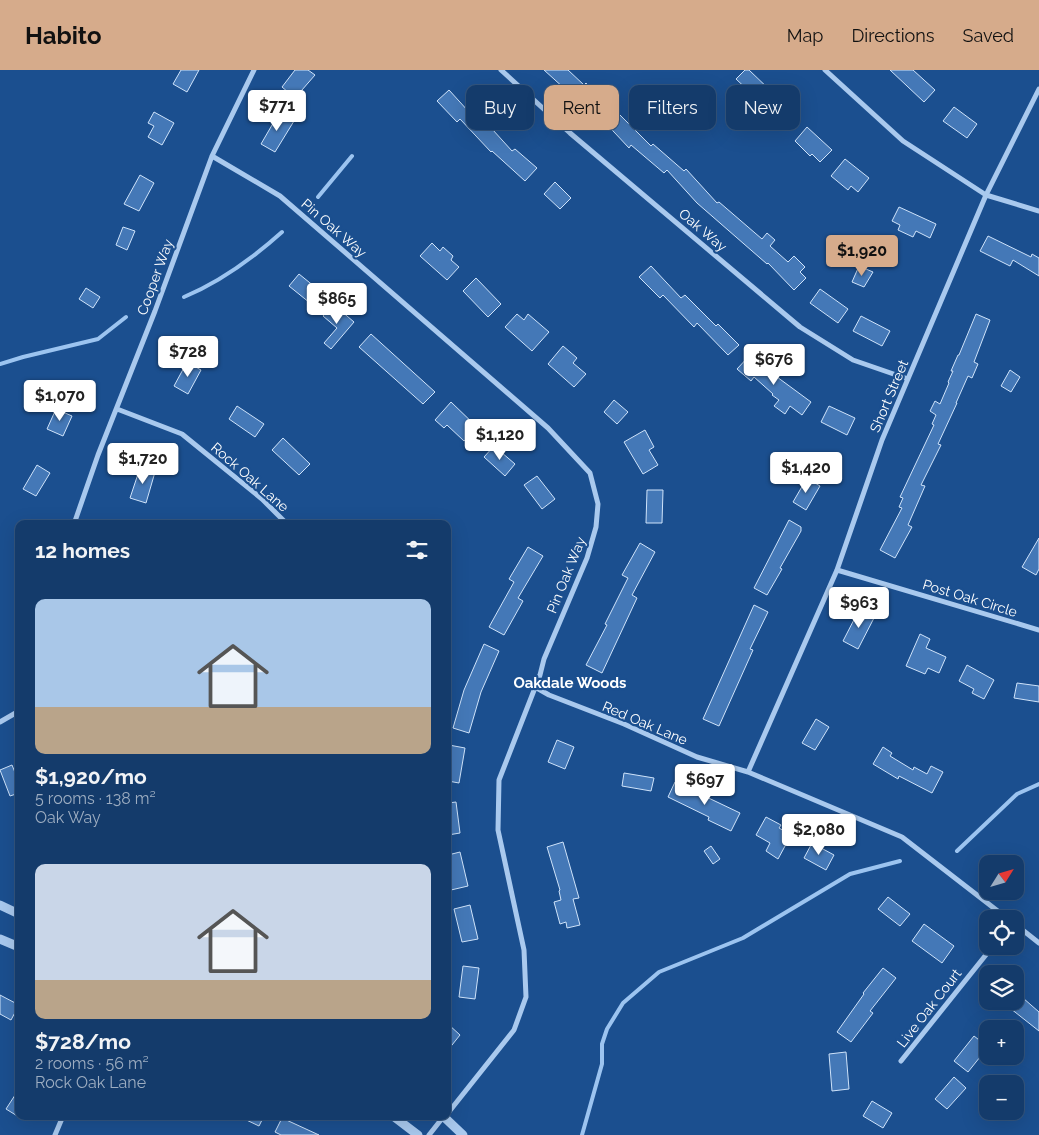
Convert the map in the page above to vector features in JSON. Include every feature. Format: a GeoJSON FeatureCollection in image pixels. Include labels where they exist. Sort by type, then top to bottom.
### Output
{"type":"FeatureCollection","features":[{"type":"Feature","properties":{"kind":"street","name":"Cooper Way"},"geometry":{"type":"LineString","coordinates":[[75,520],[212,156],[254,70]]}},
{"type":"Feature","properties":{"kind":"street","name":"Oak Way"},"geometry":{"type":"LineString","coordinates":[[501,70],[578,139],[800,327],[852,360],[908,380]]}},
{"type":"Feature","properties":{"kind":"street"},"geometry":{"type":"LineString","coordinates":[[824,70],[904,142],[986,195],[1039,211]]}},
{"type":"Feature","properties":{"kind":"street","name":"Short Street"},"geometry":{"type":"LineString","coordinates":[[748,772],[837,570],[882,440],[986,195],[1039,89]]}},
{"type":"Feature","properties":{"kind":"street","name":"Pin Oak Way"},"geometry":{"type":"LineString","coordinates":[[212,156],[280,196],[548,428],[590,473],[598,504],[596,527],[587,558],[544,659],[499,780],[498,830],[524,950],[526,996],[514,1030],[451,1109]]}},
{"type":"Feature","properties":{"kind":"street","name":"Rock Oak Lane"},"geometry":{"type":"LineString","coordinates":[[117,409],[182,434],[262,499],[283,520]]}},
{"type":"Feature","properties":{"kind":"street","name":"Post Oak Circle"},"geometry":{"type":"LineString","coordinates":[[837,570],[1039,630]]}},
{"type":"Feature","properties":{"kind":"street","name":"Red Oak Lane"},"geometry":{"type":"LineString","coordinates":[[535,687],[549,695],[624,724],[697,757],[748,772],[902,837],[996,910]]}},
{"type":"Feature","properties":{"kind":"street"},"geometry":{"type":"LineString","coordinates":[[0,722],[15,713]]}},
{"type":"Feature","properties":{"kind":"street"},"geometry":{"type":"LineString","coordinates":[[0,905],[15,912]]}},
{"type":"Feature","properties":{"kind":"street"},"geometry":{"type":"LineString","coordinates":[[1024,931],[1039,943]]}},
{"type":"Feature","properties":{"kind":"street"},"geometry":{"type":"LineString","coordinates":[[0,938],[15,945]]}},
{"type":"Feature","properties":{"kind":"street","name":"Live Oak Court"},"geometry":{"type":"LineString","coordinates":[[901,1061],[986,955]]}},
{"type":"Feature","properties":{"kind":"street"},"geometry":{"type":"LineString","coordinates":[[55,1135],[61,1120]]}},
{"type":"Feature","properties":{"kind":"street"},"geometry":{"type":"LineString","coordinates":[[398,1120],[418,1135]]}},
{"type":"Feature","properties":{"kind":"street"},"geometry":{"type":"LineString","coordinates":[[428,1135],[441,1120]]}},
{"type":"Feature","properties":{"kind":"street"},"geometry":{"type":"LineString","coordinates":[[448,1120],[463,1135]]}},
{"type":"Feature","properties":{"kind":"building"},"geometry":{"type":"Polygon","coordinates":[[[181,70],[199,70],[187,92],[173,84],[181,70]]]}},
{"type":"Feature","properties":{"kind":"building"},"geometry":{"type":"Polygon","coordinates":[[[295,70],[308,70],[315,75],[295,98],[282,87],[295,70]]]}},
{"type":"Feature","properties":{"kind":"building"},"geometry":{"type":"Polygon","coordinates":[[[544,70],[568,70],[584,85],[561,85],[544,70]]]}},
{"type":"Feature","properties":{"kind":"building"},"geometry":{"type":"Polygon","coordinates":[[[745,70],[749,70],[765,85],[742,85],[736,79],[745,70]]]}},
{"type":"Feature","properties":{"kind":"building"},"geometry":{"type":"Polygon","coordinates":[[[890,70],[913,70],[935,90],[924,102],[890,70]]]}},
{"type":"Feature","properties":{"kind":"building"},"geometry":{"type":"Polygon","coordinates":[[[449,90],[466,109],[466,125],[460,119],[457,122],[437,101],[449,90]]]}},
{"type":"Feature","properties":{"kind":"building"},"geometry":{"type":"Polygon","coordinates":[[[954,107],[977,124],[967,138],[943,121],[954,107]]]}},
{"type":"Feature","properties":{"kind":"building"},"geometry":{"type":"Polygon","coordinates":[[[154,112],[174,123],[162,145],[148,137],[154,126],[148,123],[154,112]]]}},
{"type":"Feature","properties":{"kind":"building"},"geometry":{"type":"Polygon","coordinates":[[[279,113],[294,121],[275,152],[261,144],[279,113]]]}},
{"type":"Feature","properties":{"kind":"building"},"geometry":{"type":"Polygon","coordinates":[[[619,114],[629,124],[629,130],[635,130],[651,146],[653,144],[684,171],[686,169],[717,203],[719,202],[762,239],[767,233],[775,240],[770,246],[788,262],[794,256],[805,267],[800,272],[806,278],[794,290],[768,263],[697,203],[667,170],[664,173],[631,145],[629,148],[612,130],[619,130],[619,114]]]}},
{"type":"Feature","properties":{"kind":"building"},"geometry":{"type":"Polygon","coordinates":[[[807,127],[832,150],[820,162],[812,154],[810,156],[795,141],[807,127]]]}},
{"type":"Feature","properties":{"kind":"building"},"geometry":{"type":"Polygon","coordinates":[[[470,130],[493,130],[512,151],[515,149],[537,168],[525,181],[491,152],[470,130]]]}},
{"type":"Feature","properties":{"kind":"building"},"geometry":{"type":"Polygon","coordinates":[[[845,159],[869,178],[858,192],[851,186],[848,190],[831,176],[845,159]]]}},
{"type":"Feature","properties":{"kind":"building"},"geometry":{"type":"Polygon","coordinates":[[[140,175],[154,183],[139,211],[124,204],[140,175]]]}},
{"type":"Feature","properties":{"kind":"building"},"geometry":{"type":"Polygon","coordinates":[[[555,182],[571,198],[560,209],[544,194],[555,182]]]}},
{"type":"Feature","properties":{"kind":"building"},"geometry":{"type":"Polygon","coordinates":[[[899,207],[936,224],[930,238],[916,231],[913,237],[898,230],[900,225],[892,221],[899,207]]]}},
{"type":"Feature","properties":{"kind":"building"},"geometry":{"type":"Polygon","coordinates":[[[123,227],[135,231],[127,250],[116,245],[123,227]]]}},
{"type":"Feature","properties":{"kind":"building"},"geometry":{"type":"Polygon","coordinates":[[[988,236],[1031,257],[1032,254],[1039,258],[1039,276],[1013,260],[1010,266],[980,251],[988,236]]]}},
{"type":"Feature","properties":{"kind":"building"},"geometry":{"type":"Polygon","coordinates":[[[432,243],[440,251],[443,247],[453,256],[451,260],[459,267],[447,280],[420,256],[432,243]]]}},
{"type":"Feature","properties":{"kind":"building"},"geometry":{"type":"Polygon","coordinates":[[[651,266],[681,298],[685,295],[716,326],[718,324],[739,345],[728,355],[697,323],[694,327],[663,295],[660,298],[639,277],[651,266]]]}},
{"type":"Feature","properties":{"kind":"building"},"geometry":{"type":"Polygon","coordinates":[[[859,266],[873,272],[864,287],[852,282],[859,266]]]}},
{"type":"Feature","properties":{"kind":"building"},"geometry":{"type":"Polygon","coordinates":[[[299,274],[320,291],[310,303],[289,286],[299,274]]]}},
{"type":"Feature","properties":{"kind":"building"},"geometry":{"type":"Polygon","coordinates":[[[476,278],[501,304],[488,317],[463,291],[476,278]]]}},
{"type":"Feature","properties":{"kind":"building"},"geometry":{"type":"Polygon","coordinates":[[[86,288],[100,297],[93,308],[79,299],[86,288]]]}},
{"type":"Feature","properties":{"kind":"building"},"geometry":{"type":"Polygon","coordinates":[[[820,289],[848,309],[838,323],[810,303],[820,289]]]}},
{"type":"Feature","properties":{"kind":"building"},"geometry":{"type":"Polygon","coordinates":[[[333,304],[354,322],[331,349],[324,343],[337,328],[323,316],[333,304]]]}},
{"type":"Feature","properties":{"kind":"building"},"geometry":{"type":"Polygon","coordinates":[[[517,314],[524,320],[528,314],[549,332],[532,351],[505,327],[517,314]]]}},
{"type":"Feature","properties":{"kind":"building"},"geometry":{"type":"Polygon","coordinates":[[[976,314],[990,320],[974,362],[978,364],[972,378],[968,376],[938,444],[941,445],[921,485],[925,486],[908,525],[912,527],[895,558],[880,550],[902,508],[899,507],[903,498],[900,497],[934,425],[932,424],[936,415],[930,411],[935,401],[940,404],[953,371],[951,371],[976,314]]]}},
{"type":"Feature","properties":{"kind":"building"},"geometry":{"type":"Polygon","coordinates":[[[861,316],[890,331],[882,346],[853,331],[861,316]]]}},
{"type":"Feature","properties":{"kind":"building"},"geometry":{"type":"Polygon","coordinates":[[[371,334],[435,392],[423,404],[359,347],[371,334]]]}},
{"type":"Feature","properties":{"kind":"building"},"geometry":{"type":"Polygon","coordinates":[[[563,346],[577,358],[573,363],[586,374],[574,387],[548,364],[563,346]]]}},
{"type":"Feature","properties":{"kind":"building"},"geometry":{"type":"Polygon","coordinates":[[[750,355],[754,355],[773,374],[811,402],[802,415],[790,406],[785,414],[774,406],[779,400],[773,394],[754,377],[751,381],[737,369],[750,355]]]}},
{"type":"Feature","properties":{"kind":"building"},"geometry":{"type":"Polygon","coordinates":[[[187,362],[201,370],[188,394],[174,386],[187,362]]]}},
{"type":"Feature","properties":{"kind":"building"},"geometry":{"type":"Polygon","coordinates":[[[1010,370],[1020,377],[1011,392],[1001,386],[1010,370]]]}},
{"type":"Feature","properties":{"kind":"building"},"geometry":{"type":"Polygon","coordinates":[[[614,400],[628,412],[617,424],[604,412],[614,400]]]}},
{"type":"Feature","properties":{"kind":"building"},"geometry":{"type":"Polygon","coordinates":[[[451,402],[478,428],[464,441],[447,425],[444,428],[435,420],[451,402]]]}},
{"type":"Feature","properties":{"kind":"building"},"geometry":{"type":"Polygon","coordinates":[[[237,406],[264,424],[255,437],[229,419],[237,406]]]}},
{"type":"Feature","properties":{"kind":"building"},"geometry":{"type":"Polygon","coordinates":[[[829,406],[855,418],[847,435],[821,422],[829,406]]]}},
{"type":"Feature","properties":{"kind":"building"},"geometry":{"type":"Polygon","coordinates":[[[56,409],[72,416],[63,436],[47,429],[56,409]]]}},
{"type":"Feature","properties":{"kind":"building"},"geometry":{"type":"Polygon","coordinates":[[[645,430],[654,447],[649,450],[658,465],[643,474],[624,442],[645,430]]]}},
{"type":"Feature","properties":{"kind":"building"},"geometry":{"type":"Polygon","coordinates":[[[283,438],[310,464],[299,475],[272,450],[283,438]]]}},
{"type":"Feature","properties":{"kind":"building"},"geometry":{"type":"Polygon","coordinates":[[[494,446],[515,464],[505,476],[484,457],[494,446]]]}},
{"type":"Feature","properties":{"kind":"building"},"geometry":{"type":"Polygon","coordinates":[[[37,465],[50,473],[36,496],[23,489],[37,465]]]}},
{"type":"Feature","properties":{"kind":"building"},"geometry":{"type":"Polygon","coordinates":[[[140,468],[155,472],[146,503],[130,498],[140,468]]]}},
{"type":"Feature","properties":{"kind":"building"},"geometry":{"type":"Polygon","coordinates":[[[537,476],[555,499],[542,509],[524,485],[537,476]]]}},
{"type":"Feature","properties":{"kind":"building"},"geometry":{"type":"Polygon","coordinates":[[[807,478],[820,486],[806,510],[793,502],[807,478]]]}},
{"type":"Feature","properties":{"kind":"building"},"geometry":{"type":"Polygon","coordinates":[[[647,490],[663,490],[662,523],[646,523],[647,490]]]}},
{"type":"Feature","properties":{"kind":"building"},"geometry":{"type":"Polygon","coordinates":[[[789,520],[801,527],[801,531],[767,595],[754,588],[789,520]]]}},
{"type":"Feature","properties":{"kind":"building"},"geometry":{"type":"Polygon","coordinates":[[[1039,538],[1039,569],[1036,575],[1022,567],[1039,538]]]}},
{"type":"Feature","properties":{"kind":"building"},"geometry":{"type":"Polygon","coordinates":[[[640,543],[655,552],[632,595],[637,598],[602,673],[586,665],[607,625],[605,624],[628,578],[622,575],[640,543]]]}},
{"type":"Feature","properties":{"kind":"building"},"geometry":{"type":"Polygon","coordinates":[[[528,547],[543,556],[518,598],[523,601],[504,635],[489,627],[514,582],[509,579],[528,547]]]}},
{"type":"Feature","properties":{"kind":"building"},"geometry":{"type":"Polygon","coordinates":[[[754,605],[768,612],[750,649],[753,650],[719,726],[703,719],[754,605]]]}},
{"type":"Feature","properties":{"kind":"building"},"geometry":{"type":"Polygon","coordinates":[[[860,608],[875,616],[858,649],[843,641],[860,608]]]}},
{"type":"Feature","properties":{"kind":"building"},"geometry":{"type":"Polygon","coordinates":[[[920,634],[930,639],[926,648],[946,657],[939,673],[928,668],[925,674],[906,666],[920,634]]]}},
{"type":"Feature","properties":{"kind":"building"},"geometry":{"type":"Polygon","coordinates":[[[484,644],[499,651],[481,692],[469,733],[453,728],[464,690],[484,644]]]}},
{"type":"Feature","properties":{"kind":"building"},"geometry":{"type":"Polygon","coordinates":[[[967,665],[994,680],[984,699],[972,693],[974,689],[959,681],[967,665]]]}},
{"type":"Feature","properties":{"kind":"building"},"geometry":{"type":"Polygon","coordinates":[[[1017,683],[1039,686],[1039,702],[1014,698],[1017,683]]]}},
{"type":"Feature","properties":{"kind":"building"},"geometry":{"type":"Polygon","coordinates":[[[816,719],[829,727],[815,750],[802,743],[816,719]]]}},
{"type":"Feature","properties":{"kind":"building"},"geometry":{"type":"Polygon","coordinates":[[[557,740],[574,747],[565,769],[548,762],[557,740]]]}},
{"type":"Feature","properties":{"kind":"building"},"geometry":{"type":"Polygon","coordinates":[[[451,745],[465,748],[459,783],[451,782],[451,745]]]}},
{"type":"Feature","properties":{"kind":"building"},"geometry":{"type":"Polygon","coordinates":[[[883,747],[892,753],[890,756],[913,770],[914,767],[927,774],[931,766],[943,772],[932,793],[899,776],[898,779],[873,764],[883,747]]]}},
{"type":"Feature","properties":{"kind":"building"},"geometry":{"type":"Polygon","coordinates":[[[12,765],[15,772],[15,794],[10,796],[0,770],[12,765]]]}},
{"type":"Feature","properties":{"kind":"building"},"geometry":{"type":"Polygon","coordinates":[[[624,773],[654,778],[651,791],[622,786],[624,773]]]}},
{"type":"Feature","properties":{"kind":"building"},"geometry":{"type":"Polygon","coordinates":[[[675,782],[740,813],[731,831],[708,820],[709,817],[668,797],[675,782]]]}},
{"type":"Feature","properties":{"kind":"building"},"geometry":{"type":"Polygon","coordinates":[[[456,802],[460,833],[451,834],[451,803],[456,802]]]}},
{"type":"Feature","properties":{"kind":"building"},"geometry":{"type":"Polygon","coordinates":[[[766,817],[781,825],[779,828],[791,835],[778,859],[766,851],[770,843],[756,835],[766,817]]]}},
{"type":"Feature","properties":{"kind":"building"},"geometry":{"type":"Polygon","coordinates":[[[563,842],[579,898],[573,899],[580,925],[567,928],[566,922],[560,924],[554,902],[561,900],[560,890],[547,847],[563,842]]]}},
{"type":"Feature","properties":{"kind":"building"},"geometry":{"type":"Polygon","coordinates":[[[812,843],[834,855],[826,870],[804,858],[812,843]]]}},
{"type":"Feature","properties":{"kind":"building"},"geometry":{"type":"Polygon","coordinates":[[[711,846],[720,859],[713,864],[704,851],[711,846]]]}},
{"type":"Feature","properties":{"kind":"building"},"geometry":{"type":"Polygon","coordinates":[[[460,852],[468,886],[451,890],[451,854],[460,852]]]}},
{"type":"Feature","properties":{"kind":"building"},"geometry":{"type":"Polygon","coordinates":[[[888,897],[910,914],[900,926],[878,909],[888,897]]]}},
{"type":"Feature","properties":{"kind":"building"},"geometry":{"type":"Polygon","coordinates":[[[470,905],[478,939],[462,942],[454,909],[470,905]]]}},
{"type":"Feature","properties":{"kind":"building"},"geometry":{"type":"Polygon","coordinates":[[[924,924],[954,946],[942,963],[912,941],[924,924]]]}},
{"type":"Feature","properties":{"kind":"building"},"geometry":{"type":"Polygon","coordinates":[[[463,966],[479,968],[475,999],[459,997],[463,966]]]}},
{"type":"Feature","properties":{"kind":"building"},"geometry":{"type":"Polygon","coordinates":[[[883,968],[896,978],[870,1011],[873,1013],[851,1042],[837,1032],[863,993],[883,968]]]}},
{"type":"Feature","properties":{"kind":"building"},"geometry":{"type":"Polygon","coordinates":[[[0,995],[15,1003],[15,1012],[11,1020],[0,1014],[0,995]]]}},
{"type":"Feature","properties":{"kind":"building"},"geometry":{"type":"Polygon","coordinates":[[[1024,999],[1039,1012],[1039,1031],[1012,1010],[1024,1010],[1024,999]]]}},
{"type":"Feature","properties":{"kind":"building"},"geometry":{"type":"Polygon","coordinates":[[[451,1027],[460,1035],[451,1046],[451,1027]]]}},
{"type":"Feature","properties":{"kind":"building"},"geometry":{"type":"Polygon","coordinates":[[[974,1036],[979,1040],[979,1058],[968,1072],[954,1061],[974,1036]]]}},
{"type":"Feature","properties":{"kind":"building"},"geometry":{"type":"Polygon","coordinates":[[[846,1052],[849,1089],[832,1091],[829,1054],[846,1052]]]}},
{"type":"Feature","properties":{"kind":"building"},"geometry":{"type":"Polygon","coordinates":[[[954,1077],[966,1088],[947,1109],[935,1099],[954,1077]]]}},
{"type":"Feature","properties":{"kind":"building"},"geometry":{"type":"Polygon","coordinates":[[[15,1095],[15,1115],[6,1109],[15,1095]]]}},
{"type":"Feature","properties":{"kind":"building"},"geometry":{"type":"Polygon","coordinates":[[[872,1101],[892,1113],[883,1128],[863,1116],[872,1101]]]}},
{"type":"Feature","properties":{"kind":"building"},"geometry":{"type":"Polygon","coordinates":[[[246,1120],[262,1120],[259,1126],[246,1120]]]}},
{"type":"Feature","properties":{"kind":"building"},"geometry":{"type":"Polygon","coordinates":[[[281,1120],[286,1120],[319,1135],[281,1135],[275,1132],[281,1120]]]}},
{"type":"Feature","properties":{"kind":"waterway"},"geometry":{"type":"LineString","coordinates":[[318,197],[352,156]]}},
{"type":"Feature","properties":{"kind":"waterway"},"geometry":{"type":"LineString","coordinates":[[184,297],[236,269],[282,232]]}},
{"type":"Feature","properties":{"kind":"waterway"},"geometry":{"type":"LineString","coordinates":[[0,364],[98,339],[126,317]]}},
{"type":"Feature","properties":{"kind":"waterway"},"geometry":{"type":"LineString","coordinates":[[957,851],[1017,794],[1039,784]]}},
{"type":"Feature","properties":{"kind":"waterway"},"geometry":{"type":"LineString","coordinates":[[582,1135],[602,1064],[602,1044],[607,1029],[623,1003],[659,972],[743,938],[850,874],[900,861]]}},
{"type":"Feature","properties":{"kind":"district","name":"Oakdale Woods"},"geometry":{"type":"Point","coordinates":[570,683]}}]}
